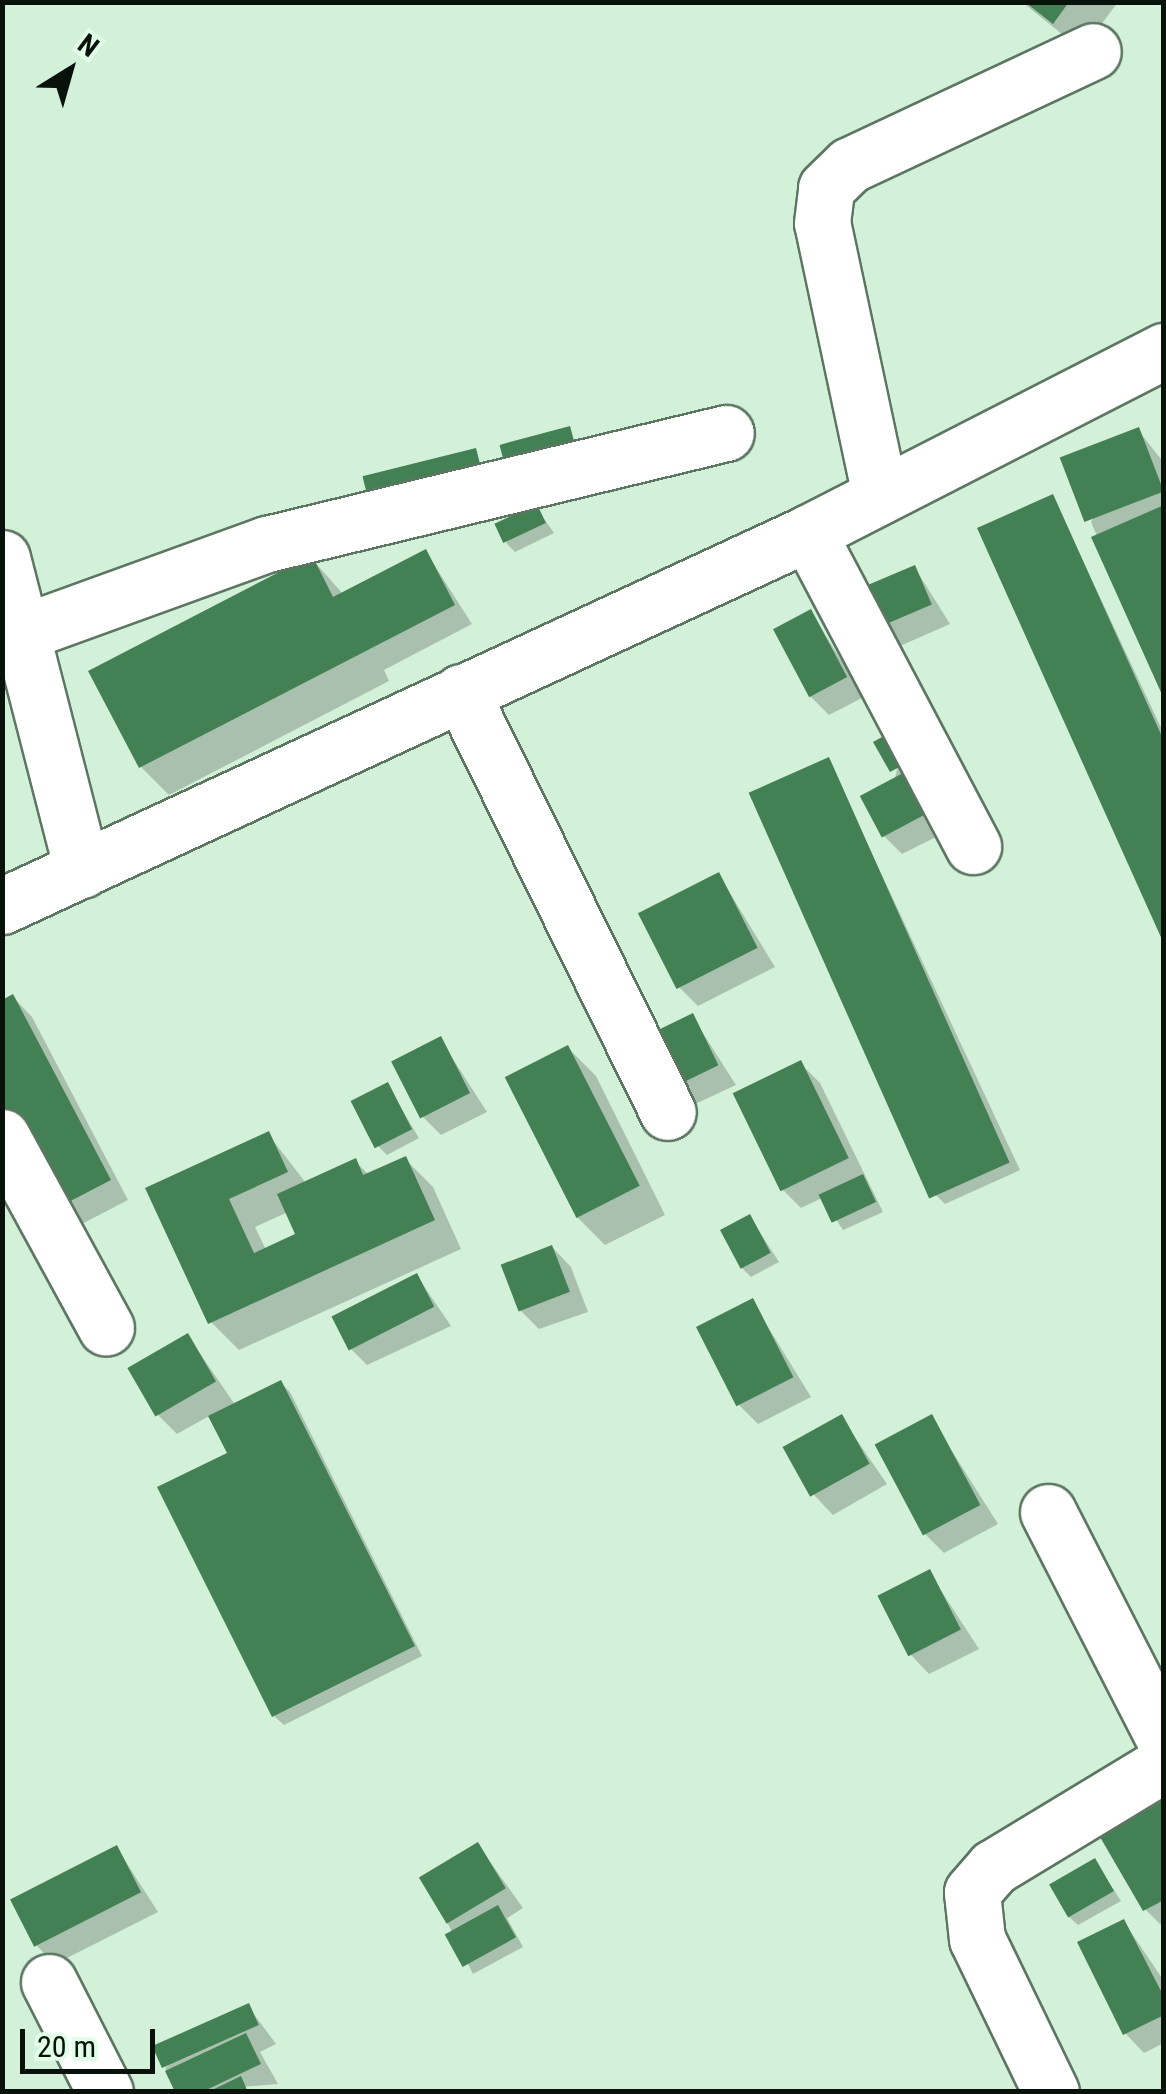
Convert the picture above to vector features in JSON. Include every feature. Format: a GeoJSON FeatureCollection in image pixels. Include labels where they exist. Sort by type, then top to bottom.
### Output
{"type":"FeatureCollection","features":[{"type":"Feature","properties":{"kind":"street"},"geometry":{"type":"LineString","coordinates":[[880,495],[822,223],[826,188],[850,165],[1092,52]]}},
{"type":"Feature","properties":{"kind":"street"},"geometry":{"type":"LineString","coordinates":[[2,906],[808,533],[1164,351]]}},
{"type":"Feature","properties":{"kind":"street"},"geometry":{"type":"LineString","coordinates":[[21,632],[267,544],[726,433]]}},
{"type":"Feature","properties":{"kind":"street"},"geometry":{"type":"LineString","coordinates":[[808,533],[972,846]]}},
{"type":"Feature","properties":{"kind":"street"},"geometry":{"type":"LineString","coordinates":[[2,558],[82,870]]}},
{"type":"Feature","properties":{"kind":"street"},"geometry":{"type":"LineString","coordinates":[[461,692],[668,1112]]}},
{"type":"Feature","properties":{"kind":"street"},"geometry":{"type":"LineString","coordinates":[[2,1137],[106,1328]]}},
{"type":"Feature","properties":{"kind":"street"},"geometry":{"type":"LineString","coordinates":[[1048,1512],[1164,1739]]}},
{"type":"Feature","properties":{"kind":"street"},"geometry":{"type":"LineString","coordinates":[[1051,2092],[977,1939],[972,1892],[994,1867],[1164,1764]]}},
{"type":"Feature","properties":{"kind":"street"},"geometry":{"type":"LineString","coordinates":[[49,1982],[105,2092]]}},
{"type":"Feature","properties":{"kind":"building"},"geometry":{"type":"Polygon","coordinates":[[[1025,2],[1069,2],[1053,24],[1025,2]]]}},
{"type":"Feature","properties":{"kind":"building"},"geometry":{"type":"Polygon","coordinates":[[[570,426],[577,453],[507,472],[499,445],[570,426]]]}},
{"type":"Feature","properties":{"kind":"building"},"geometry":{"type":"Polygon","coordinates":[[[1139,427],[1164,491],[1084,522],[1060,457],[1139,427]]]}},
{"type":"Feature","properties":{"kind":"building"},"geometry":{"type":"Polygon","coordinates":[[[476,448],[484,481],[371,509],[362,476],[476,448]]]}},
{"type":"Feature","properties":{"kind":"building"},"geometry":{"type":"Polygon","coordinates":[[[1053,494],[1164,741],[1164,944],[977,528],[1053,494]]]}},
{"type":"Feature","properties":{"kind":"building"},"geometry":{"type":"Polygon","coordinates":[[[537,504],[546,523],[503,543],[494,524],[537,504]]]}},
{"type":"Feature","properties":{"kind":"building"},"geometry":{"type":"Polygon","coordinates":[[[1164,505],[1164,699],[1091,537],[1164,505]]]}},
{"type":"Feature","properties":{"kind":"building"},"geometry":{"type":"Polygon","coordinates":[[[426,549],[455,605],[139,768],[88,671],[312,555],[333,597],[426,549]]]}},
{"type":"Feature","properties":{"kind":"building"},"geometry":{"type":"Polygon","coordinates":[[[915,565],[932,605],[877,628],[861,588],[915,565]]]}},
{"type":"Feature","properties":{"kind":"building"},"geometry":{"type":"Polygon","coordinates":[[[811,609],[847,677],[809,697],[773,629],[811,609]]]}},
{"type":"Feature","properties":{"kind":"building"},"geometry":{"type":"Polygon","coordinates":[[[906,724],[905,764],[890,772],[873,742],[906,724]]]}},
{"type":"Feature","properties":{"kind":"building"},"geometry":{"type":"Polygon","coordinates":[[[829,757],[1010,1163],[929,1198],[749,793],[829,757]]]}},
{"type":"Feature","properties":{"kind":"building"},"geometry":{"type":"Polygon","coordinates":[[[903,773],[925,814],[882,838],[860,796],[903,773]]]}},
{"type":"Feature","properties":{"kind":"building"},"geometry":{"type":"Polygon","coordinates":[[[719,872],[758,948],[677,989],[638,913],[719,872]]]}},
{"type":"Feature","properties":{"kind":"building"},"geometry":{"type":"Polygon","coordinates":[[[13,994],[111,1180],[57,1208],[2,1105],[2,1000],[13,994]]]}},
{"type":"Feature","properties":{"kind":"building"},"geometry":{"type":"Polygon","coordinates":[[[693,1013],[718,1065],[673,1087],[647,1035],[693,1013]]]}},
{"type":"Feature","properties":{"kind":"building"},"geometry":{"type":"Polygon","coordinates":[[[441,1036],[470,1093],[420,1118],[391,1061],[441,1036]]]}},
{"type":"Feature","properties":{"kind":"building"},"geometry":{"type":"Polygon","coordinates":[[[568,1045],[640,1186],[576,1218],[505,1077],[568,1045]]]}},
{"type":"Feature","properties":{"kind":"building"},"geometry":{"type":"Polygon","coordinates":[[[801,1060],[849,1158],[780,1191],[733,1093],[801,1060]]]}},
{"type":"Feature","properties":{"kind":"building"},"geometry":{"type":"Polygon","coordinates":[[[388,1082],[412,1129],[375,1148],[351,1101],[388,1082]]]}},
{"type":"Feature","properties":{"kind":"building"},"geometry":{"type":"Polygon","coordinates":[[[269,1131],[288,1172],[229,1199],[254,1253],[295,1234],[277,1194],[356,1158],[363,1175],[406,1156],[435,1220],[208,1324],[145,1188],[269,1131]]]}},
{"type":"Feature","properties":{"kind":"building"},"geometry":{"type":"Polygon","coordinates":[[[863,1174],[876,1202],[832,1223],[819,1195],[863,1174]]]}},
{"type":"Feature","properties":{"kind":"building"},"geometry":{"type":"Polygon","coordinates":[[[750,1214],[771,1253],[741,1269],[720,1230],[750,1214]]]}},
{"type":"Feature","properties":{"kind":"building"},"geometry":{"type":"Polygon","coordinates":[[[552,1245],[570,1292],[519,1311],[501,1265],[552,1245]]]}},
{"type":"Feature","properties":{"kind":"building"},"geometry":{"type":"Polygon","coordinates":[[[417,1273],[434,1307],[349,1350],[331,1317],[417,1273]]]}},
{"type":"Feature","properties":{"kind":"building"},"geometry":{"type":"Polygon","coordinates":[[[753,1298],[793,1377],[736,1406],[696,1327],[753,1298]]]}},
{"type":"Feature","properties":{"kind":"building"},"geometry":{"type":"Polygon","coordinates":[[[188,1333],[216,1381],[155,1416],[127,1368],[188,1333]]]}},
{"type":"Feature","properties":{"kind":"building"},"geometry":{"type":"Polygon","coordinates":[[[281,1380],[415,1646],[272,1717],[157,1487],[227,1453],[208,1416],[281,1380]]]}},
{"type":"Feature","properties":{"kind":"building"},"geometry":{"type":"Polygon","coordinates":[[[842,1414],[870,1464],[810,1497],[783,1447],[842,1414]]]}},
{"type":"Feature","properties":{"kind":"building"},"geometry":{"type":"Polygon","coordinates":[[[932,1414],[980,1505],[923,1535],[875,1445],[932,1414]]]}},
{"type":"Feature","properties":{"kind":"building"},"geometry":{"type":"Polygon","coordinates":[[[930,1569],[961,1630],[908,1656],[877,1596],[930,1569]]]}},
{"type":"Feature","properties":{"kind":"building"},"geometry":{"type":"Polygon","coordinates":[[[1164,1800],[1164,1900],[1143,1911],[1100,1837],[1164,1800]]]}},
{"type":"Feature","properties":{"kind":"building"},"geometry":{"type":"Polygon","coordinates":[[[478,1842],[506,1888],[447,1924],[419,1878],[478,1842]]]}},
{"type":"Feature","properties":{"kind":"building"},"geometry":{"type":"Polygon","coordinates":[[[117,1845],[141,1892],[34,1947],[10,1899],[117,1845]]]}},
{"type":"Feature","properties":{"kind":"building"},"geometry":{"type":"Polygon","coordinates":[[[1095,1858],[1114,1891],[1068,1917],[1049,1884],[1095,1858]]]}},
{"type":"Feature","properties":{"kind":"building"},"geometry":{"type":"Polygon","coordinates":[[[498,1905],[516,1937],[463,1967],[445,1935],[498,1905]]]}},
{"type":"Feature","properties":{"kind":"building"},"geometry":{"type":"Polygon","coordinates":[[[1124,1919],[1164,1997],[1164,2015],[1123,2035],[1077,1942],[1124,1919]]]}},
{"type":"Feature","properties":{"kind":"building"},"geometry":{"type":"Polygon","coordinates":[[[249,2003],[259,2025],[162,2068],[152,2046],[249,2003]]]}},
{"type":"Feature","properties":{"kind":"building"},"geometry":{"type":"Polygon","coordinates":[[[246,2033],[261,2064],[202,2092],[175,2092],[165,2071],[246,2033]]]}},
{"type":"Feature","properties":{"kind":"building"},"geometry":{"type":"Polygon","coordinates":[[[241,2076],[248,2092],[208,2092],[241,2076]]]}}]}
